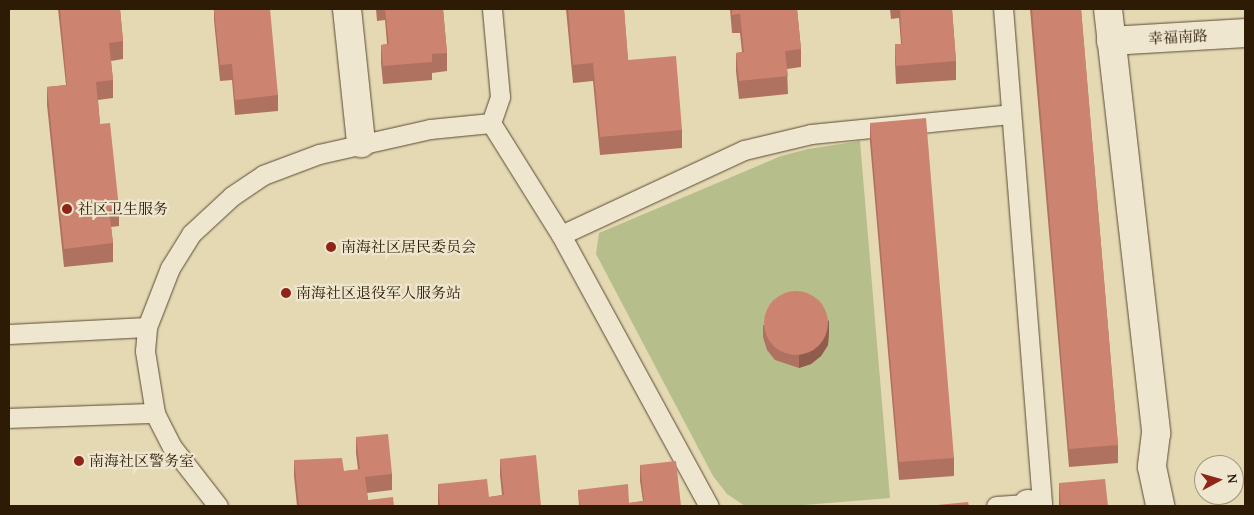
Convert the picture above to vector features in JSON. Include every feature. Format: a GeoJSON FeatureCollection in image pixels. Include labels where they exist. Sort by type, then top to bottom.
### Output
{"type":"FeatureCollection","features":[{"type":"Feature","properties":{"kind":"street"},"geometry":{"type":"LineString","coordinates":[[347,9],[361,143]]}},
{"type":"Feature","properties":{"kind":"street"},"geometry":{"type":"LineString","coordinates":[[1108,9],[1156,433],[1152,467],[1160,506]]}},
{"type":"Feature","properties":{"kind":"street","name":"幸福南路"},"geometry":{"type":"LineString","coordinates":[[1111,41],[1245,33]]}},
{"type":"Feature","properties":{"kind":"lane"},"geometry":{"type":"LineString","coordinates":[[491,123],[500,97],[492,9]]}},
{"type":"Feature","properties":{"kind":"lane"},"geometry":{"type":"LineString","coordinates":[[996,506],[1042,503],[1003,9]]}},
{"type":"Feature","properties":{"kind":"lane"},"geometry":{"type":"LineString","coordinates":[[561,235],[744,150],[811,134],[1010,114]]}},
{"type":"Feature","properties":{"kind":"lane"},"geometry":{"type":"LineString","coordinates":[[218,506],[172,447],[155,413],[145,351],[147,327],[170,268],[191,234],[232,196],[263,175],[361,143],[430,128],[491,123]]}},
{"type":"Feature","properties":{"kind":"lane"},"geometry":{"type":"LineString","coordinates":[[491,123],[561,235],[709,506]]}},
{"type":"Feature","properties":{"kind":"lane"},"geometry":{"type":"LineString","coordinates":[[9,334],[147,327]]}},
{"type":"Feature","properties":{"kind":"lane"},"geometry":{"type":"LineString","coordinates":[[9,418],[155,413]]}},
{"type":"Feature","properties":{"kind":"green space"},"geometry":{"type":"Polygon","coordinates":[[[860,141],[890,498],[792,506],[745,506],[727,494],[713,476],[596,254],[599,233],[781,156],[808,149],[860,141]]]}},
{"type":"Feature","properties":{"kind":"building"},"geometry":{"type":"Polygon","coordinates":[[[60,9],[120,9],[123,41],[109,43],[113,80],[96,82],[100,124],[110,123],[119,208],[109,209],[113,243],[64,249],[47,87],[67,85],[60,9]]]}},
{"type":"Feature","properties":{"kind":"building"},"geometry":{"type":"Polygon","coordinates":[[[214,9],[270,9],[278,95],[235,100],[232,64],[220,65],[214,9]]]}},
{"type":"Feature","properties":{"kind":"building"},"geometry":{"type":"Polygon","coordinates":[[[385,9],[443,9],[447,53],[432,54],[432,62],[383,66],[381,45],[389,44],[385,9]]]}},
{"type":"Feature","properties":{"kind":"building"},"geometry":{"type":"Polygon","coordinates":[[[568,9],[624,9],[628,60],[676,56],[682,130],[600,137],[593,63],[573,65],[568,9]]]}},
{"type":"Feature","properties":{"kind":"building"},"geometry":{"type":"Polygon","coordinates":[[[732,9],[797,9],[801,49],[785,51],[788,76],[739,81],[736,53],[744,52],[740,14],[732,15],[732,9]]]}},
{"type":"Feature","properties":{"kind":"building"},"geometry":{"type":"Polygon","coordinates":[[[900,9],[952,9],[956,61],[896,66],[895,44],[902,44],[900,9]]]}},
{"type":"Feature","properties":{"kind":"building"},"geometry":{"type":"Polygon","coordinates":[[[1032,9],[1081,9],[1118,445],[1069,449],[1032,9]]]}},
{"type":"Feature","properties":{"kind":"building"},"geometry":{"type":"Polygon","coordinates":[[[926,118],[954,458],[899,462],[870,123],[926,118]]]}},
{"type":"Feature","properties":{"kind":"building"},"geometry":{"type":"Polygon","coordinates":[[[790,291],[802,291],[819,300],[826,311],[828,323],[826,335],[819,346],[802,355],[790,355],[778,350],[769,341],[764,329],[764,317],[769,305],[778,296],[790,291]]]}},
{"type":"Feature","properties":{"kind":"building"},"geometry":{"type":"Polygon","coordinates":[[[388,434],[392,474],[365,477],[368,500],[393,497],[394,506],[299,506],[294,460],[342,458],[344,471],[360,469],[356,437],[388,434]]]}},
{"type":"Feature","properties":{"kind":"building"},"geometry":{"type":"Polygon","coordinates":[[[536,455],[541,506],[440,506],[438,484],[487,479],[489,497],[504,495],[500,459],[536,455]]]}},
{"type":"Feature","properties":{"kind":"building"},"geometry":{"type":"Polygon","coordinates":[[[676,461],[681,506],[580,506],[578,490],[628,484],[629,503],[644,501],[640,465],[676,461]]]}},
{"type":"Feature","properties":{"kind":"building"},"geometry":{"type":"Polygon","coordinates":[[[1105,479],[1108,506],[1061,506],[1059,483],[1105,479]]]}},
{"type":"Feature","properties":{"kind":"building"},"geometry":{"type":"Polygon","coordinates":[[[968,502],[969,506],[927,506],[968,502]]]}},
{"type":"Feature","properties":{"kind":"place","name":"社区卫生服务"},"geometry":{"type":"Point","coordinates":[67,209]}},
{"type":"Feature","properties":{"kind":"place","name":"南海社区居民委员会"},"geometry":{"type":"Point","coordinates":[331,247]}},
{"type":"Feature","properties":{"kind":"place","name":"南海社区退役军人服务站"},"geometry":{"type":"Point","coordinates":[286,293]}},
{"type":"Feature","properties":{"kind":"place","name":"南海社区警务室"},"geometry":{"type":"Point","coordinates":[79,461]}}]}
